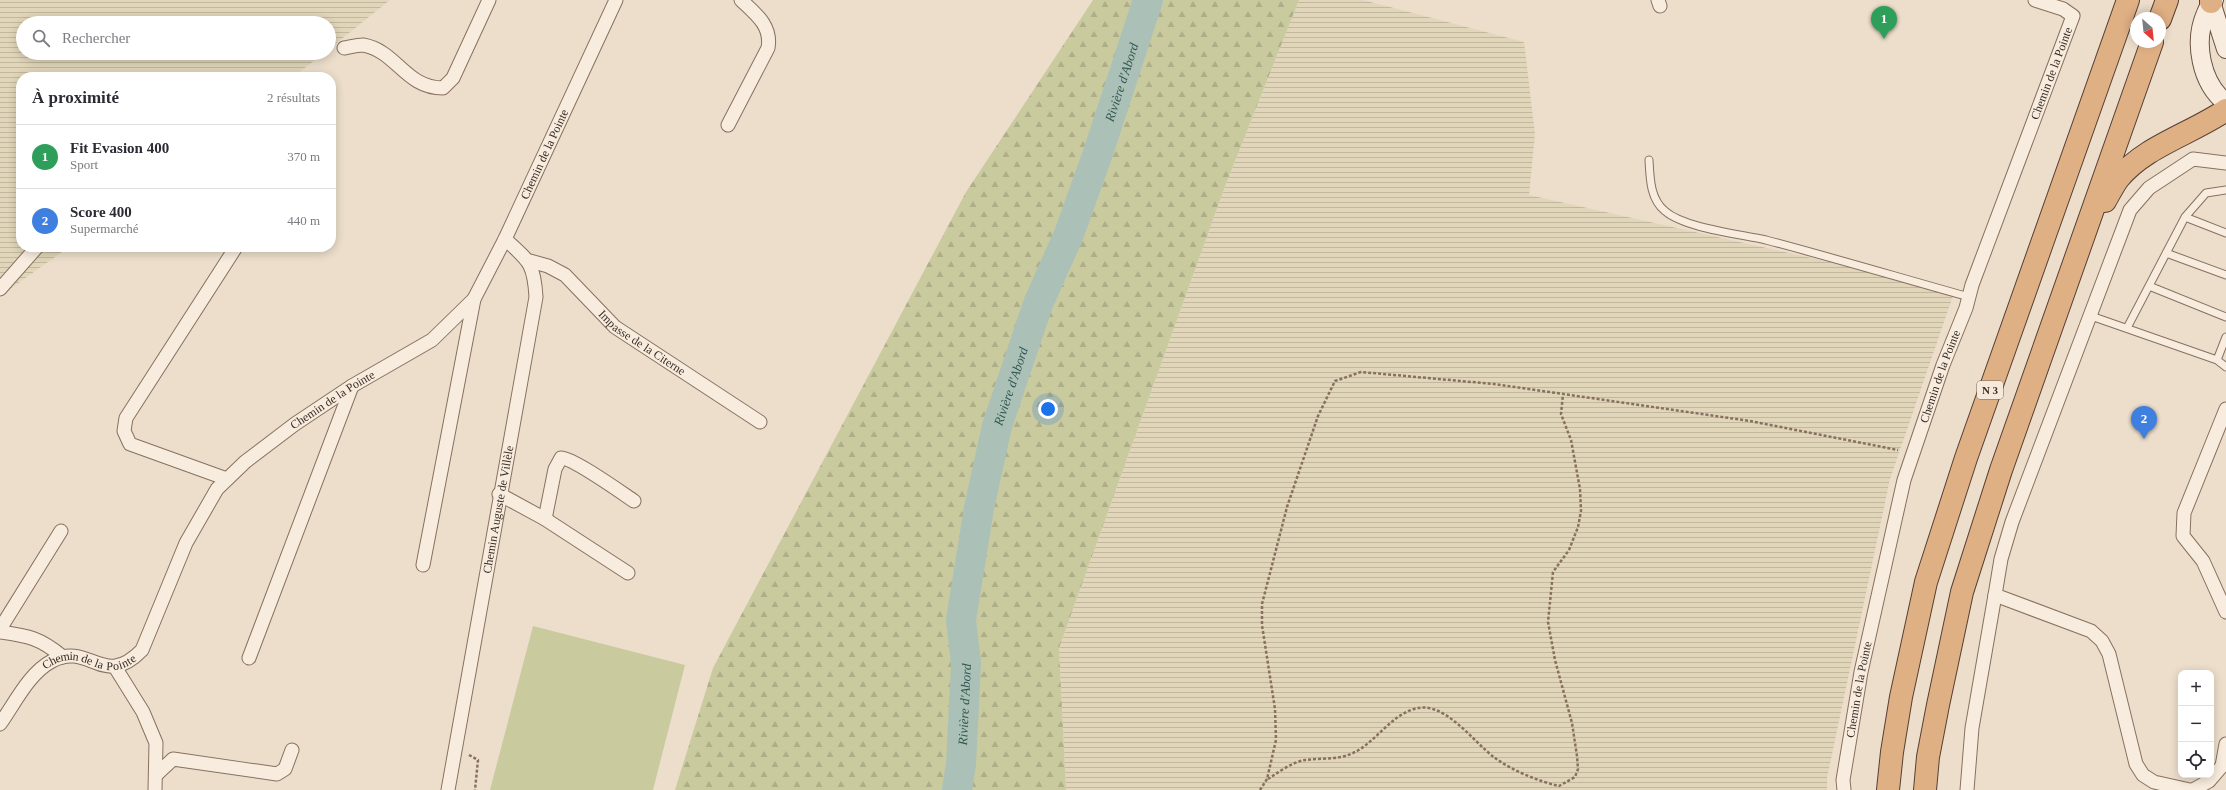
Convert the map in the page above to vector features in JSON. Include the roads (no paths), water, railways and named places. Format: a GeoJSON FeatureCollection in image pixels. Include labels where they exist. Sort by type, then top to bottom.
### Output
{"type":"FeatureCollection","features":[{"type":"Feature","properties":{"kind":"highway","name":"N 3"},"geometry":{"type":"LineString","coordinates":[[1888,790],[1892,752],[1901,697],[1926,582],[1966,458],[2128,0]]}},
{"type":"Feature","properties":{"kind":"highway"},"geometry":{"type":"LineString","coordinates":[[2163,12],[2167,0]]}},
{"type":"Feature","properties":{"kind":"highway"},"geometry":{"type":"LineString","coordinates":[[1925,790],[1928,757],[1962,592],[2004,462],[2150,48]]}},
{"type":"Feature","properties":{"kind":"highway"},"geometry":{"type":"LineString","coordinates":[[1979,541],[2000,496],[2100,210],[2117,180],[2139,159],[2162,145],[2201,127],[2226,110]]}},
{"type":"Feature","properties":{"kind":"highway"},"geometry":{"type":"LineString","coordinates":[[2201,127],[2226,126]]}},
{"type":"Feature","properties":{"kind":"main road"},"geometry":{"type":"LineString","coordinates":[[2212,1],[2226,48]]}},
{"type":"Feature","properties":{"kind":"main road"},"geometry":{"type":"LineString","coordinates":[[2212,1],[2202,22],[2199,40],[2200,57],[2208,78],[2216,93],[2226,104]]}},
{"type":"Feature","properties":{"kind":"street"},"geometry":{"type":"LineString","coordinates":[[344,48],[361,45],[376,49],[396,63],[412,79],[429,88],[442,88],[453,78],[489,0]]}},
{"type":"Feature","properties":{"kind":"street","name":"Chemin de la Pointe"},"geometry":{"type":"LineString","coordinates":[[0,724],[34,675],[53,660],[75,656],[115,668],[130,662],[142,650],[186,543],[217,489],[245,462],[295,424],[352,386],[432,340],[474,299],[505,239],[616,0]]}},
{"type":"Feature","properties":{"kind":"street"},"geometry":{"type":"LineString","coordinates":[[728,125],[768,48],[770,38],[764,23],[741,0]]}},
{"type":"Feature","properties":{"kind":"street","name":"Chemin de la Pointe"},"geometry":{"type":"LineString","coordinates":[[1844,790],[1843,780],[1861,672],[1904,480],[1943,365],[1966,308],[2073,16],[2064,9],[2035,0]]}},
{"type":"Feature","properties":{"kind":"street"},"geometry":{"type":"LineString","coordinates":[[1967,790],[1972,728],[2001,560],[2012,522],[2130,210],[2149,188],[2193,159],[2226,163]]}},
{"type":"Feature","properties":{"kind":"street"},"geometry":{"type":"LineString","coordinates":[[505,239],[530,261]]}},
{"type":"Feature","properties":{"kind":"street"},"geometry":{"type":"LineString","coordinates":[[0,289],[33,252]]}},
{"type":"Feature","properties":{"kind":"street"},"geometry":{"type":"LineString","coordinates":[[227,479],[130,444],[124,431],[126,418],[233,252]]}},
{"type":"Feature","properties":{"kind":"street","name":"Impasse de la Citerne"},"geometry":{"type":"LineString","coordinates":[[530,261],[548,266],[565,275],[615,327],[760,422]]}},
{"type":"Feature","properties":{"kind":"street","name":"Chemin Auguste de Villèle"},"geometry":{"type":"LineString","coordinates":[[448,790],[536,297],[535,279],[530,261]]}},
{"type":"Feature","properties":{"kind":"street"},"geometry":{"type":"LineString","coordinates":[[423,566],[474,299]]}},
{"type":"Feature","properties":{"kind":"street"},"geometry":{"type":"LineString","coordinates":[[249,658],[352,386]]}},
{"type":"Feature","properties":{"kind":"street"},"geometry":{"type":"LineString","coordinates":[[2226,409],[2184,513],[2183,536],[2202,561],[2226,612]]}},
{"type":"Feature","properties":{"kind":"street"},"geometry":{"type":"LineString","coordinates":[[545,520],[555,469],[561,458],[577,464],[634,501]]}},
{"type":"Feature","properties":{"kind":"street"},"geometry":{"type":"LineString","coordinates":[[500,494],[545,520],[628,573]]}},
{"type":"Feature","properties":{"kind":"street"},"geometry":{"type":"LineString","coordinates":[[61,531],[0,631],[33,637],[50,646],[63,657]]}},
{"type":"Feature","properties":{"kind":"street"},"geometry":{"type":"LineString","coordinates":[[1995,595],[2070,621],[2090,631],[2102,641],[2109,654],[2136,764],[2143,775],[2154,782],[2190,790]]}},
{"type":"Feature","properties":{"kind":"street"},"geometry":{"type":"LineString","coordinates":[[115,668],[143,712],[156,743],[157,774],[155,790]]}},
{"type":"Feature","properties":{"kind":"street"},"geometry":{"type":"LineString","coordinates":[[2193,790],[2209,781],[2224,766],[2226,744]]}},
{"type":"Feature","properties":{"kind":"street"},"geometry":{"type":"LineString","coordinates":[[157,774],[173,759],[277,774],[285,769],[292,750]]}},
{"type":"Feature","properties":{"kind":"lane"},"geometry":{"type":"LineString","coordinates":[[1649,160],[1651,182],[1656,200],[1664,211],[1678,220],[1766,240],[1969,297]]}},
{"type":"Feature","properties":{"kind":"lane"},"geometry":{"type":"LineString","coordinates":[[2127,328],[2185,217],[2206,193],[2226,190]]}},
{"type":"Feature","properties":{"kind":"lane"},"geometry":{"type":"LineString","coordinates":[[2185,217],[2226,233]]}},
{"type":"Feature","properties":{"kind":"lane"},"geometry":{"type":"LineString","coordinates":[[2166,253],[2226,275]]}},
{"type":"Feature","properties":{"kind":"lane"},"geometry":{"type":"LineString","coordinates":[[2149,286],[2226,317]]}},
{"type":"Feature","properties":{"kind":"lane"},"geometry":{"type":"LineString","coordinates":[[2091,316],[2217,360],[2226,367]]}},
{"type":"Feature","properties":{"kind":"lane"},"geometry":{"type":"LineString","coordinates":[[2217,360],[2226,337]]}},
{"type":"Feature","properties":{"kind":"waterway","name":"Rivière d'Abord"},"geometry":{"type":"LineString","coordinates":[[957,790],[961,764],[966,664],[961,620],[979,508],[997,426],[1038,304],[1069,234],[1098,153],[1148,0]]}},
{"type":"Feature","properties":{"kind":"place","name":"Fit Evasion 400"},"geometry":{"type":"Point","coordinates":[1884,39]}},
{"type":"Feature","properties":{"kind":"place","name":"Score 400"},"geometry":{"type":"Point","coordinates":[2144,439]}}]}
